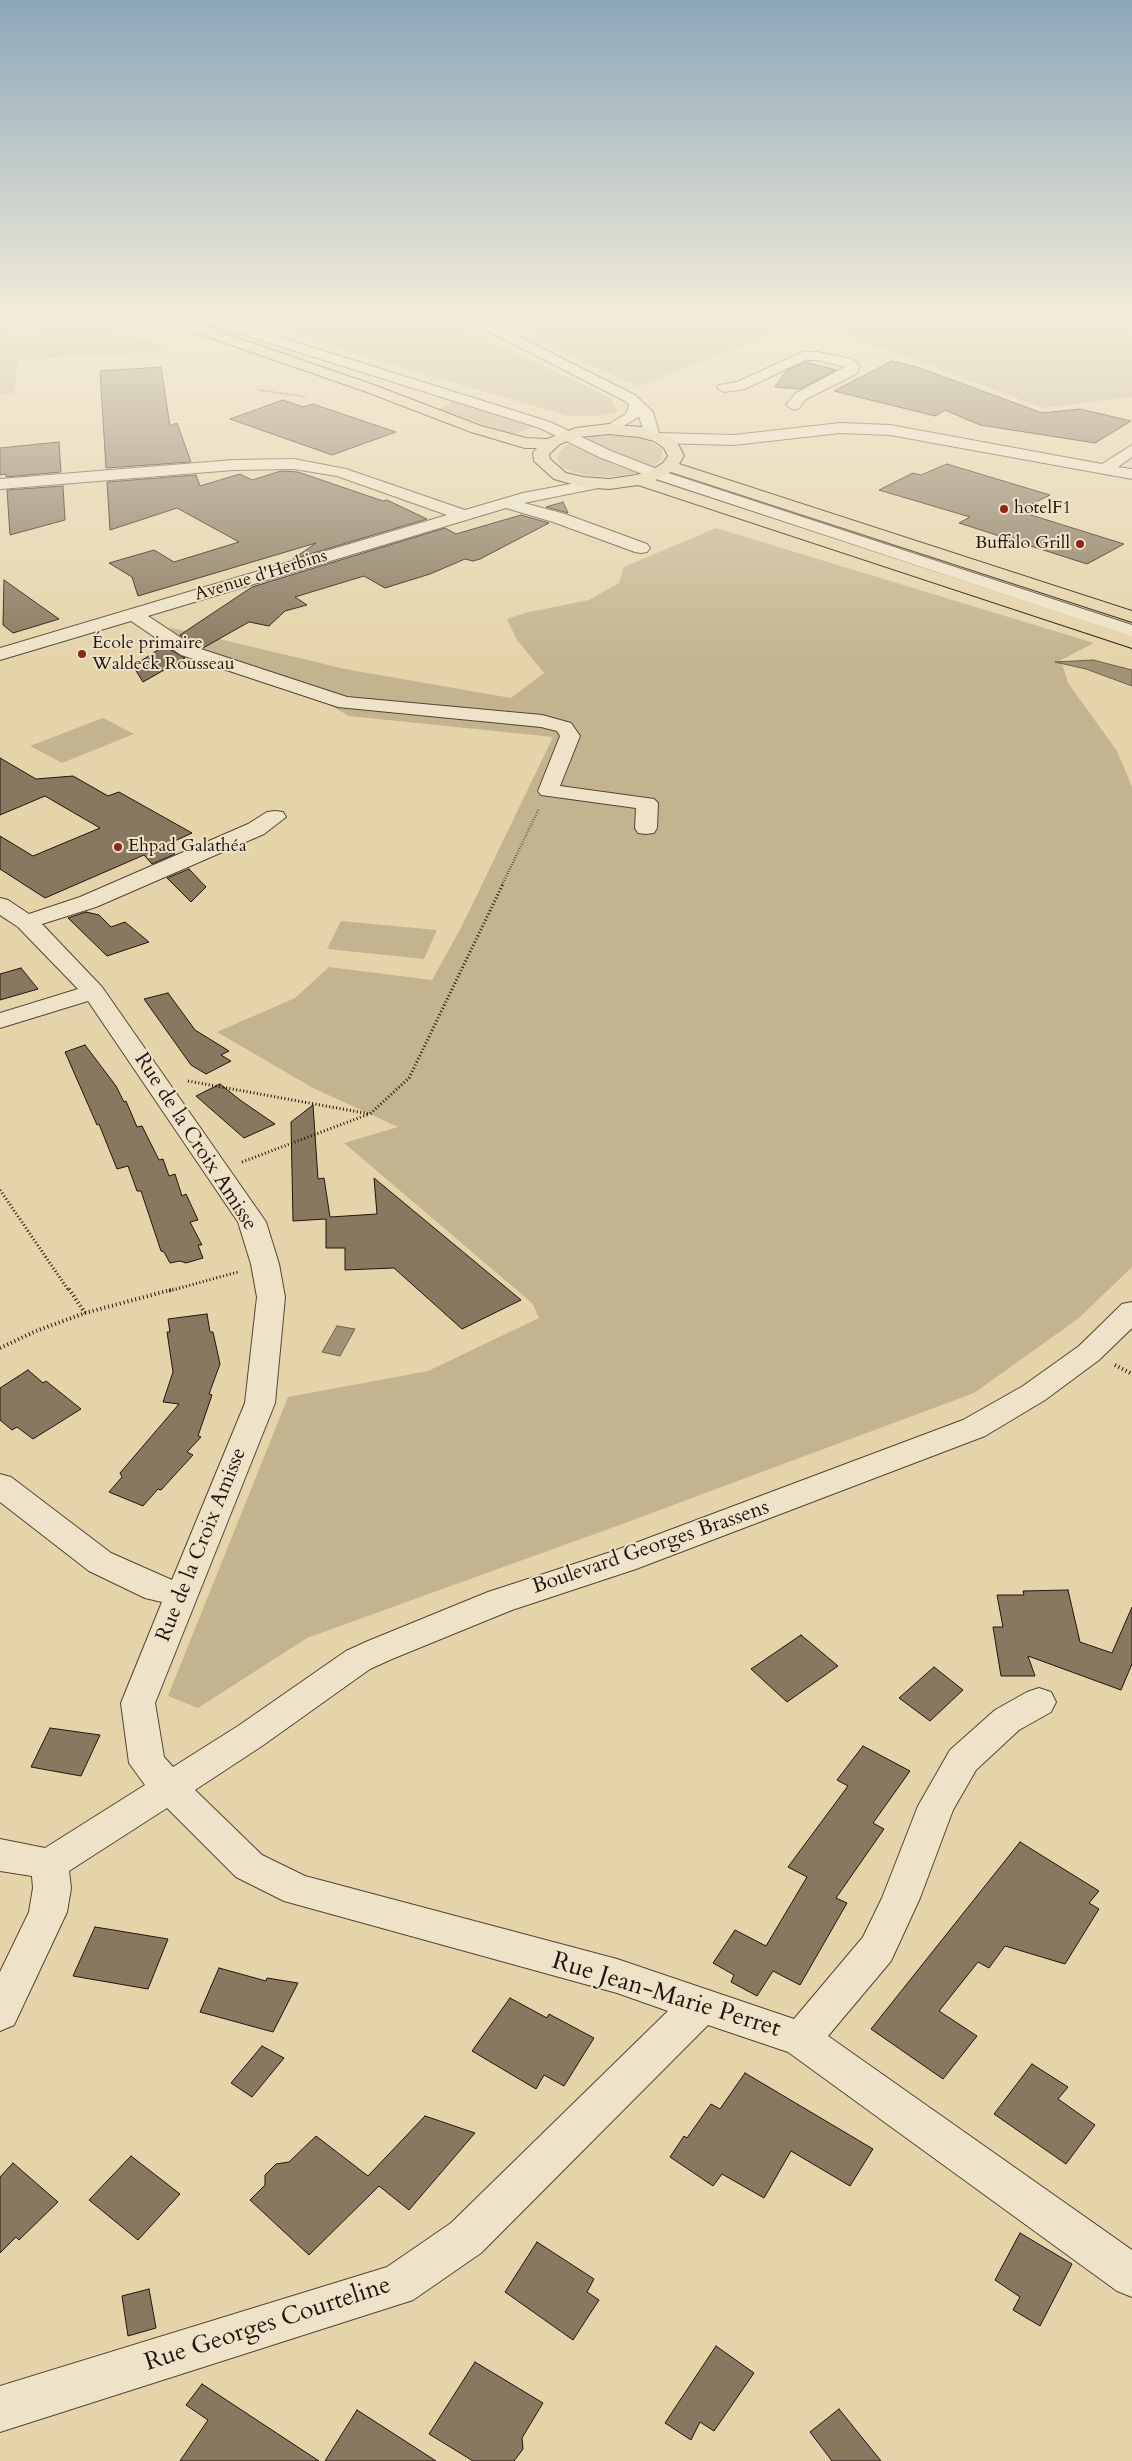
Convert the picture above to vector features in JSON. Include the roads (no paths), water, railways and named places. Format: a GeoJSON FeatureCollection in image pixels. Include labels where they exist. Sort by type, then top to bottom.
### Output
{"type":"FeatureCollection","features":[{"type":"Feature","properties":{"kind":"main road"},"geometry":{"type":"LineString","coordinates":[[478,430],[514,450],[542,461],[555,474],[571,480],[597,484],[660,469],[1132,617]]}},
{"type":"Feature","properties":{"kind":"main road"},"geometry":{"type":"LineString","coordinates":[[479,430],[525,443],[549,444]]}},
{"type":"Feature","properties":{"kind":"main road"},"geometry":{"type":"LineString","coordinates":[[542,461],[541,452],[549,444],[567,436],[604,430]]}},
{"type":"Feature","properties":{"kind":"main road"},"geometry":{"type":"LineString","coordinates":[[626,430],[656,436],[671,445],[660,469]]}},
{"type":"Feature","properties":{"kind":"main road"},"geometry":{"type":"LineString","coordinates":[[660,469],[1132,642]]}},
{"type":"Feature","properties":{"kind":"street"},"geometry":{"type":"LineString","coordinates":[[555,430],[605,454],[660,469],[1132,631]]}},
{"type":"Feature","properties":{"kind":"street"},"geometry":{"type":"LineString","coordinates":[[653,430],[656,436],[734,440],[824,430]]}},
{"type":"Feature","properties":{"kind":"street"},"geometry":{"type":"LineString","coordinates":[[886,430],[1132,474]]}},
{"type":"Feature","properties":{"kind":"street"},"geometry":{"type":"LineString","coordinates":[[660,469],[734,440]]}},
{"type":"Feature","properties":{"kind":"street"},"geometry":{"type":"LineString","coordinates":[[1106,468],[1132,450]]}},
{"type":"Feature","properties":{"kind":"street"},"geometry":{"type":"LineString","coordinates":[[0,484],[233,465],[294,464],[340,472],[463,515]]}},
{"type":"Feature","properties":{"kind":"street","name":"Avenue d'Herbins"},"geometry":{"type":"LineString","coordinates":[[523,498],[555,474]]}},
{"type":"Feature","properties":{"kind":"street","name":"Avenue d'Herbins"},"geometry":{"type":"LineString","coordinates":[[0,654],[504,503],[597,484]]}},
{"type":"Feature","properties":{"kind":"street"},"geometry":{"type":"LineString","coordinates":[[504,503],[559,518],[642,548]]}},
{"type":"Feature","properties":{"kind":"street"},"geometry":{"type":"LineString","coordinates":[[134,614],[188,651],[345,703],[542,721],[564,727],[570,736],[548,791],[647,803],[646,828]]}},
{"type":"Feature","properties":{"kind":"street"},"geometry":{"type":"LineString","coordinates":[[26,922],[88,902],[256,829],[275,818]]}},
{"type":"Feature","properties":{"kind":"street","name":"Rue de la Croix Amisse"},"geometry":{"type":"LineString","coordinates":[[0,905],[26,922],[94,992],[252,1222],[265,1264],[271,1296],[260,1403],[138,1703],[148,1763],[170,1788]]}},
{"type":"Feature","properties":{"kind":"street"},"geometry":{"type":"LineString","coordinates":[[0,1021],[94,992]]}},
{"type":"Feature","properties":{"kind":"street","name":"Boulevard Georges Brassens"},"geometry":{"type":"LineString","coordinates":[[50,1864],[106,1826],[170,1788],[365,1656],[500,1601],[643,1553],[974,1428],[1034,1393],[1089,1353],[1132,1311]]}},
{"type":"Feature","properties":{"kind":"street"},"geometry":{"type":"LineString","coordinates":[[0,1484],[100,1562],[157,1588],[181,1594]]}},
{"type":"Feature","properties":{"kind":"street"},"geometry":{"type":"LineString","coordinates":[[801,2039],[876,1950],[901,1898],[936,1806],[963,1760],[1007,1720],[1039,1702]]}},
{"type":"Feature","properties":{"kind":"street","name":"Rue Jean-Marie Perret"},"geometry":{"type":"LineString","coordinates":[[170,1788],[250,1866],[297,1890],[617,1976],[801,2039],[1132,2276]]}},
{"type":"Feature","properties":{"kind":"street"},"geometry":{"type":"LineString","coordinates":[[0,1856],[50,1864],[52,1888],[48,1912],[0,2013]]}},
{"type":"Feature","properties":{"kind":"street","name":"Rue Georges Courteline"},"geometry":{"type":"LineString","coordinates":[[0,2409],[398,2285],[466,2238],[702,2004]]}},
{"type":"Feature","properties":{"kind":"place","name":"hotelF1"},"geometry":{"type":"Point","coordinates":[1004,509]}},
{"type":"Feature","properties":{"kind":"place","name":"Buffalo Grill"},"geometry":{"type":"Point","coordinates":[1080,544]}},
{"type":"Feature","properties":{"kind":"place","name":"École primaire Waldeck Rousseau"},"geometry":{"type":"Point","coordinates":[82,654]}},
{"type":"Feature","properties":{"kind":"place","name":"Ehpad Galathéa"},"geometry":{"type":"Point","coordinates":[118,847]}}]}
